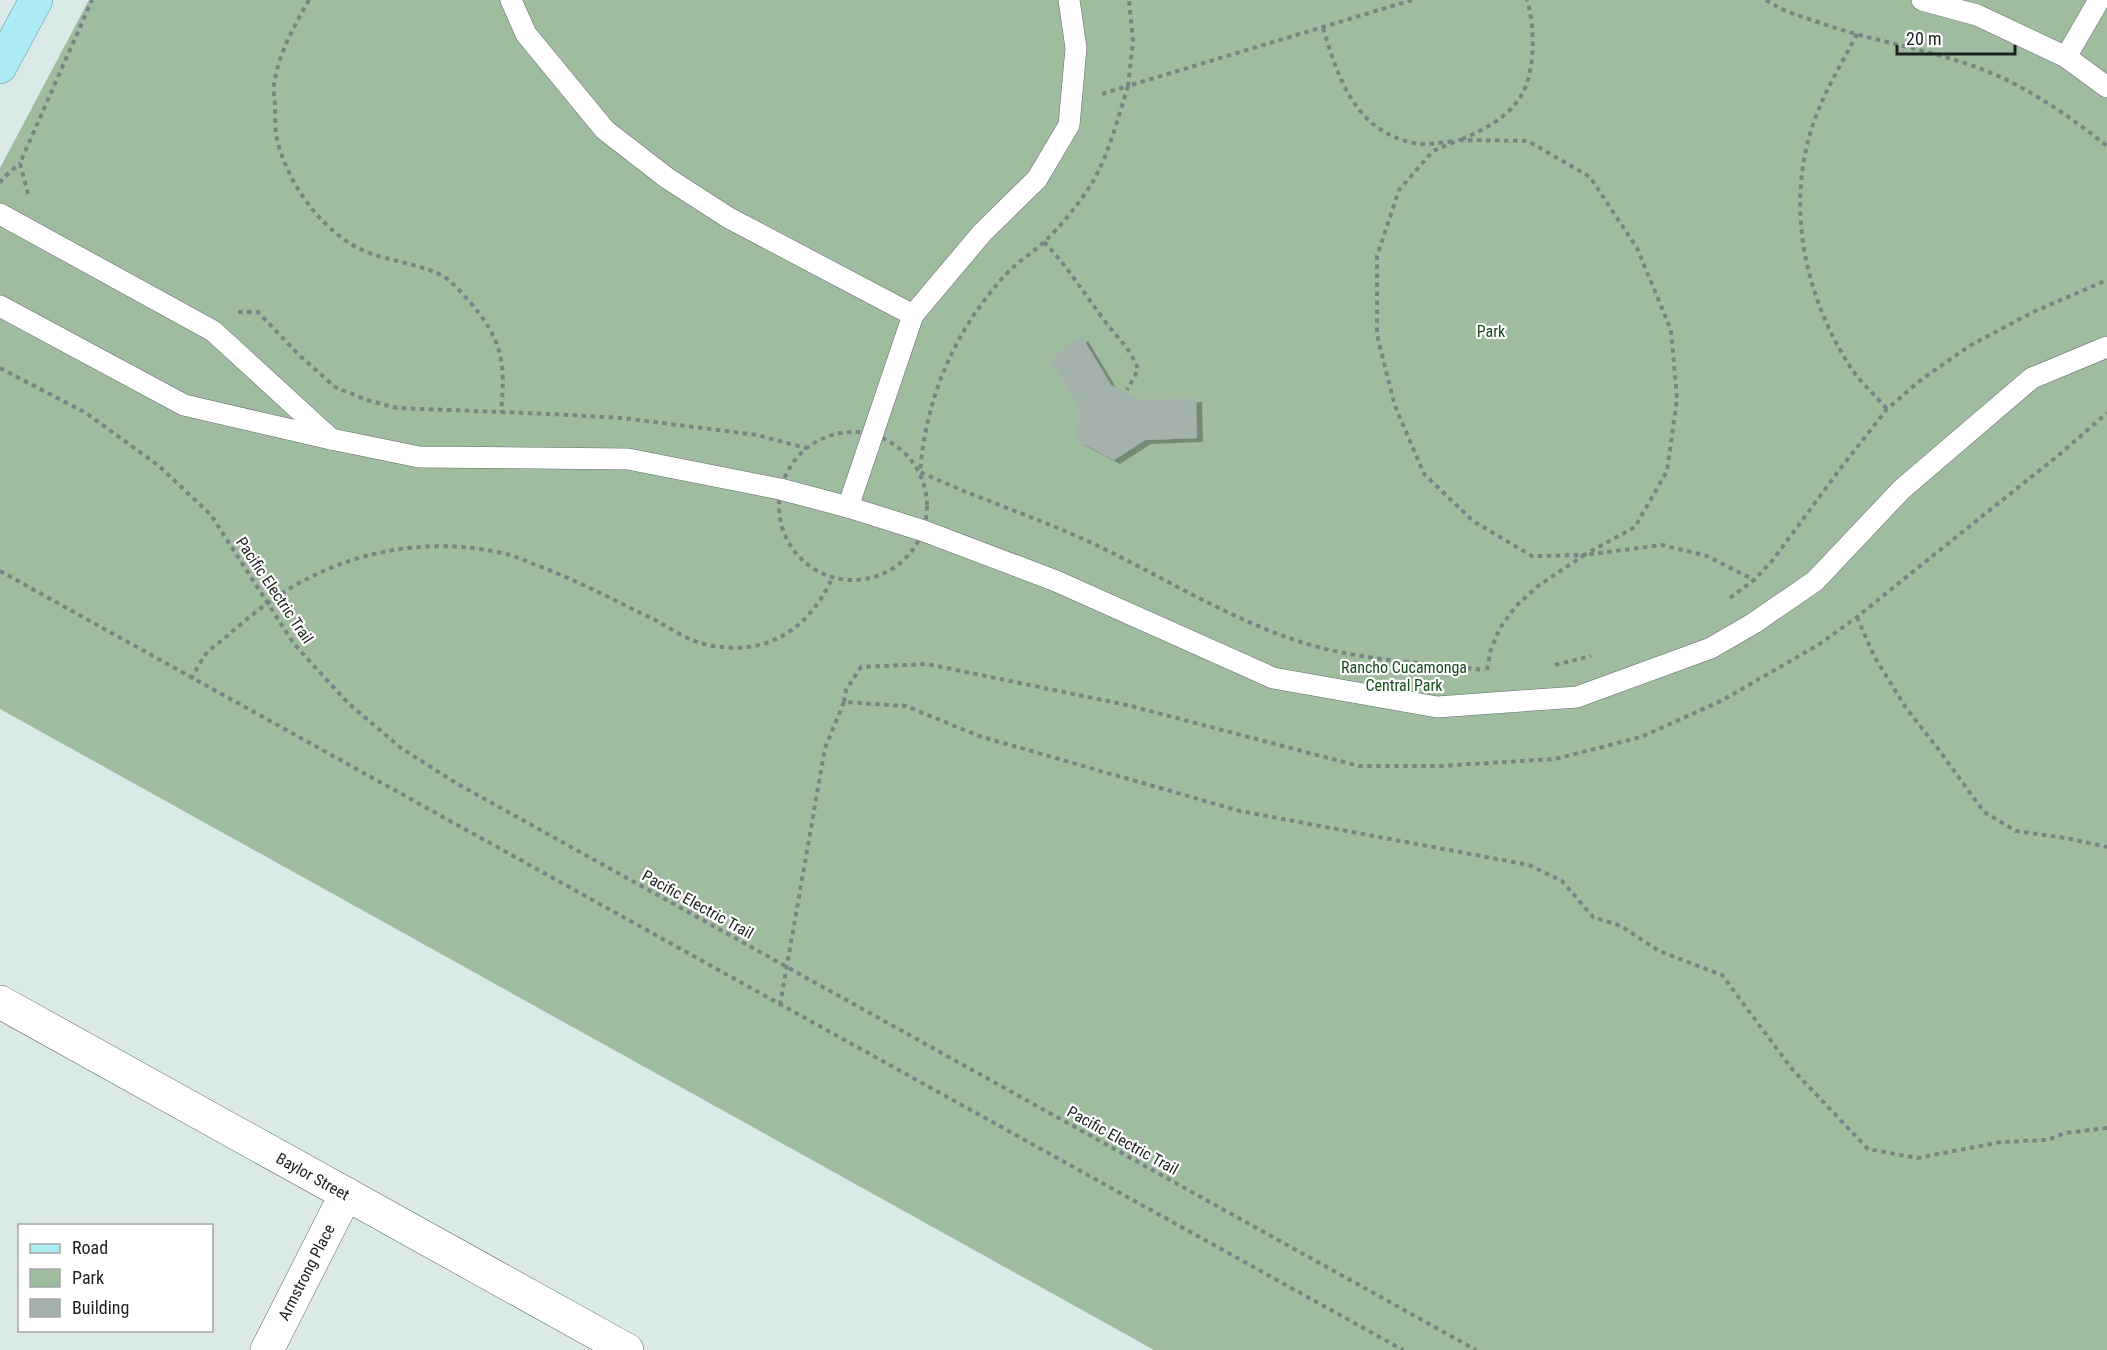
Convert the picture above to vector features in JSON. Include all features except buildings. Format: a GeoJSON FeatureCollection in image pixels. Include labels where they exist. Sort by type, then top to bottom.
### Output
{"type":"FeatureCollection","features":[{"type":"Feature","properties":{"kind":"main road"},"geometry":{"type":"LineString","coordinates":[[0,67],[36,0]]}},
{"type":"Feature","properties":{"kind":"street","name":"Baylor Street"},"geometry":{"type":"LineString","coordinates":[[0,1002],[627,1350]]}},
{"type":"Feature","properties":{"kind":"street","name":"Armstrong Place"},"geometry":{"type":"LineString","coordinates":[[267,1350],[346,1194]]}},
{"type":"Feature","properties":{"kind":"lane"},"geometry":{"type":"LineString","coordinates":[[511,0],[526,34],[605,130],[658,171],[729,218],[913,315]]}},
{"type":"Feature","properties":{"kind":"lane"},"geometry":{"type":"LineString","coordinates":[[848,507],[913,315],[982,233],[1037,179],[1069,125],[1076,48],[1069,0]]}},
{"type":"Feature","properties":{"kind":"lane"},"geometry":{"type":"LineString","coordinates":[[1922,0],[1977,15],[2066,57],[2107,87]]}},
{"type":"Feature","properties":{"kind":"lane"},"geometry":{"type":"LineString","coordinates":[[2066,57],[2099,0]]}},
{"type":"Feature","properties":{"kind":"lane"},"geometry":{"type":"LineString","coordinates":[[0,214],[213,331],[331,439]]}},
{"type":"Feature","properties":{"kind":"lane"},"geometry":{"type":"LineString","coordinates":[[0,306],[184,405],[419,457],[628,459],[780,489],[924,531],[1056,581],[1273,678],[1437,707],[1577,697],[1711,648],[1754,623],[1815,582],[1902,489],[2032,378],[2107,347]]}},
{"type":"Feature","properties":{"kind":"path"},"geometry":{"type":"LineString","coordinates":[[0,184],[3,178],[20,163],[92,0]]}},
{"type":"Feature","properties":{"kind":"path"},"geometry":{"type":"LineString","coordinates":[[309,0],[288,36],[274,85],[276,134],[290,176],[315,212],[351,244],[377,256],[402,261],[443,276],[463,294],[482,316],[498,343],[504,368],[501,412]]}},
{"type":"Feature","properties":{"kind":"path"},"geometry":{"type":"LineString","coordinates":[[920,472],[922,443],[938,382],[968,322],[1011,269],[1044,242],[1092,183],[1112,139],[1128,86],[1133,41],[1129,0]]}},
{"type":"Feature","properties":{"kind":"path"},"geometry":{"type":"LineString","coordinates":[[1073,93],[1100,94],[1412,0]]}},
{"type":"Feature","properties":{"kind":"path"},"geometry":{"type":"LineString","coordinates":[[1527,0],[1534,35],[1531,66],[1521,95],[1486,130],[1433,151],[1399,190],[1377,256],[1377,335],[1395,406],[1424,474],[1473,521],[1532,556],[1584,555],[1662,545],[1707,556],[1754,580]]}},
{"type":"Feature","properties":{"kind":"path"},"geometry":{"type":"LineString","coordinates":[[1766,0],[1778,8],[1828,26],[1980,69],[2033,96],[2078,124],[2107,146]]}},
{"type":"Feature","properties":{"kind":"path"},"geometry":{"type":"LineString","coordinates":[[1323,28],[1343,87],[1364,117],[1388,134],[1414,144],[1459,140],[1528,141],[1590,177],[1638,248],[1671,330],[1677,399],[1667,471],[1635,527],[1584,555],[1538,586],[1516,606],[1500,628],[1491,649],[1487,670]]}},
{"type":"Feature","properties":{"kind":"path"},"geometry":{"type":"LineString","coordinates":[[1857,34],[1816,116],[1805,153],[1800,187],[1801,237],[1812,286],[1829,330],[1852,370],[1887,409]]}},
{"type":"Feature","properties":{"kind":"path"},"geometry":{"type":"LineString","coordinates":[[20,163],[27,194],[35,199]]}},
{"type":"Feature","properties":{"kind":"path"},"geometry":{"type":"LineString","coordinates":[[1044,242],[1062,260],[1104,322],[1133,354],[1138,370],[1127,390]]}},
{"type":"Feature","properties":{"kind":"path"},"geometry":{"type":"LineString","coordinates":[[1725,601],[1754,580],[1772,561],[1839,469],[1887,409],[1922,380],[1971,345],[2033,312],[2107,280]]}},
{"type":"Feature","properties":{"kind":"path"},"geometry":{"type":"LineString","coordinates":[[236,311],[258,312],[297,354],[335,387],[367,400],[397,408],[622,418],[757,435],[806,448]]}},
{"type":"Feature","properties":{"kind":"path","name":"Pacific Electric Trail"},"geometry":{"type":"LineString","coordinates":[[0,368],[86,413],[159,466],[211,515],[294,644],[348,703],[401,748],[456,783],[1476,1350]]}},
{"type":"Feature","properties":{"kind":"path"},"geometry":{"type":"LineString","coordinates":[[780,1005],[825,748],[844,702],[846,690],[861,667],[927,664],[1127,705],[1359,766],[1438,766],[1555,759],[1641,737],[1723,700],[1818,645],[1857,617],[2060,454],[2107,413]]}},
{"type":"Feature","properties":{"kind":"path"},"geometry":{"type":"LineString","coordinates":[[794,459],[806,448],[827,436],[850,432]]}},
{"type":"Feature","properties":{"kind":"path"},"geometry":{"type":"LineString","coordinates":[[896,446],[908,455],[920,472],[926,491],[927,505]]}},
{"type":"Feature","properties":{"kind":"path"},"geometry":{"type":"LineString","coordinates":[[920,472],[957,490],[1078,537],[1209,605],[1260,627],[1316,646],[1385,659],[1499,670]]}},
{"type":"Feature","properties":{"kind":"path"},"geometry":{"type":"LineString","coordinates":[[778,512],[783,534],[795,553],[811,568],[832,578],[854,581],[877,577],[897,567],[914,551]]}},
{"type":"Feature","properties":{"kind":"path"},"geometry":{"type":"LineString","coordinates":[[191,678],[205,655],[285,590],[319,573],[362,556],[409,547],[458,547],[510,555],[570,579],[701,644],[729,648],[758,646],[786,634],[808,616],[825,593],[832,578]]}},
{"type":"Feature","properties":{"kind":"path"},"geometry":{"type":"LineString","coordinates":[[0,571],[1403,1350]]}},
{"type":"Feature","properties":{"kind":"path"},"geometry":{"type":"LineString","coordinates":[[1857,617],[1874,657],[1906,708],[1984,812],[2016,831],[2107,847]]}},
{"type":"Feature","properties":{"kind":"path"},"geometry":{"type":"LineString","coordinates":[[1552,666],[1593,656]]}},
{"type":"Feature","properties":{"kind":"path"},"geometry":{"type":"LineString","coordinates":[[844,702],[906,706],[979,736],[1240,811],[1529,865],[1562,881],[1593,917],[1621,926],[1659,951],[1722,975],[1792,1069],[1868,1149],[1917,1158],[2001,1142],[2048,1140],[2065,1132],[2107,1128]]}},
{"type":"Feature","properties":{"kind":"green space","name":"Rancho Cucamonga Central Park"},"geometry":{"type":"Polygon","coordinates":[[[89,0],[2107,0],[2107,1350],[1154,1350],[0,709],[0,168],[89,0]]]}},
{"type":"Feature","properties":{"kind":"park label","name":"Park"},"geometry":{"type":"Point","coordinates":[1491,331]}}]}
